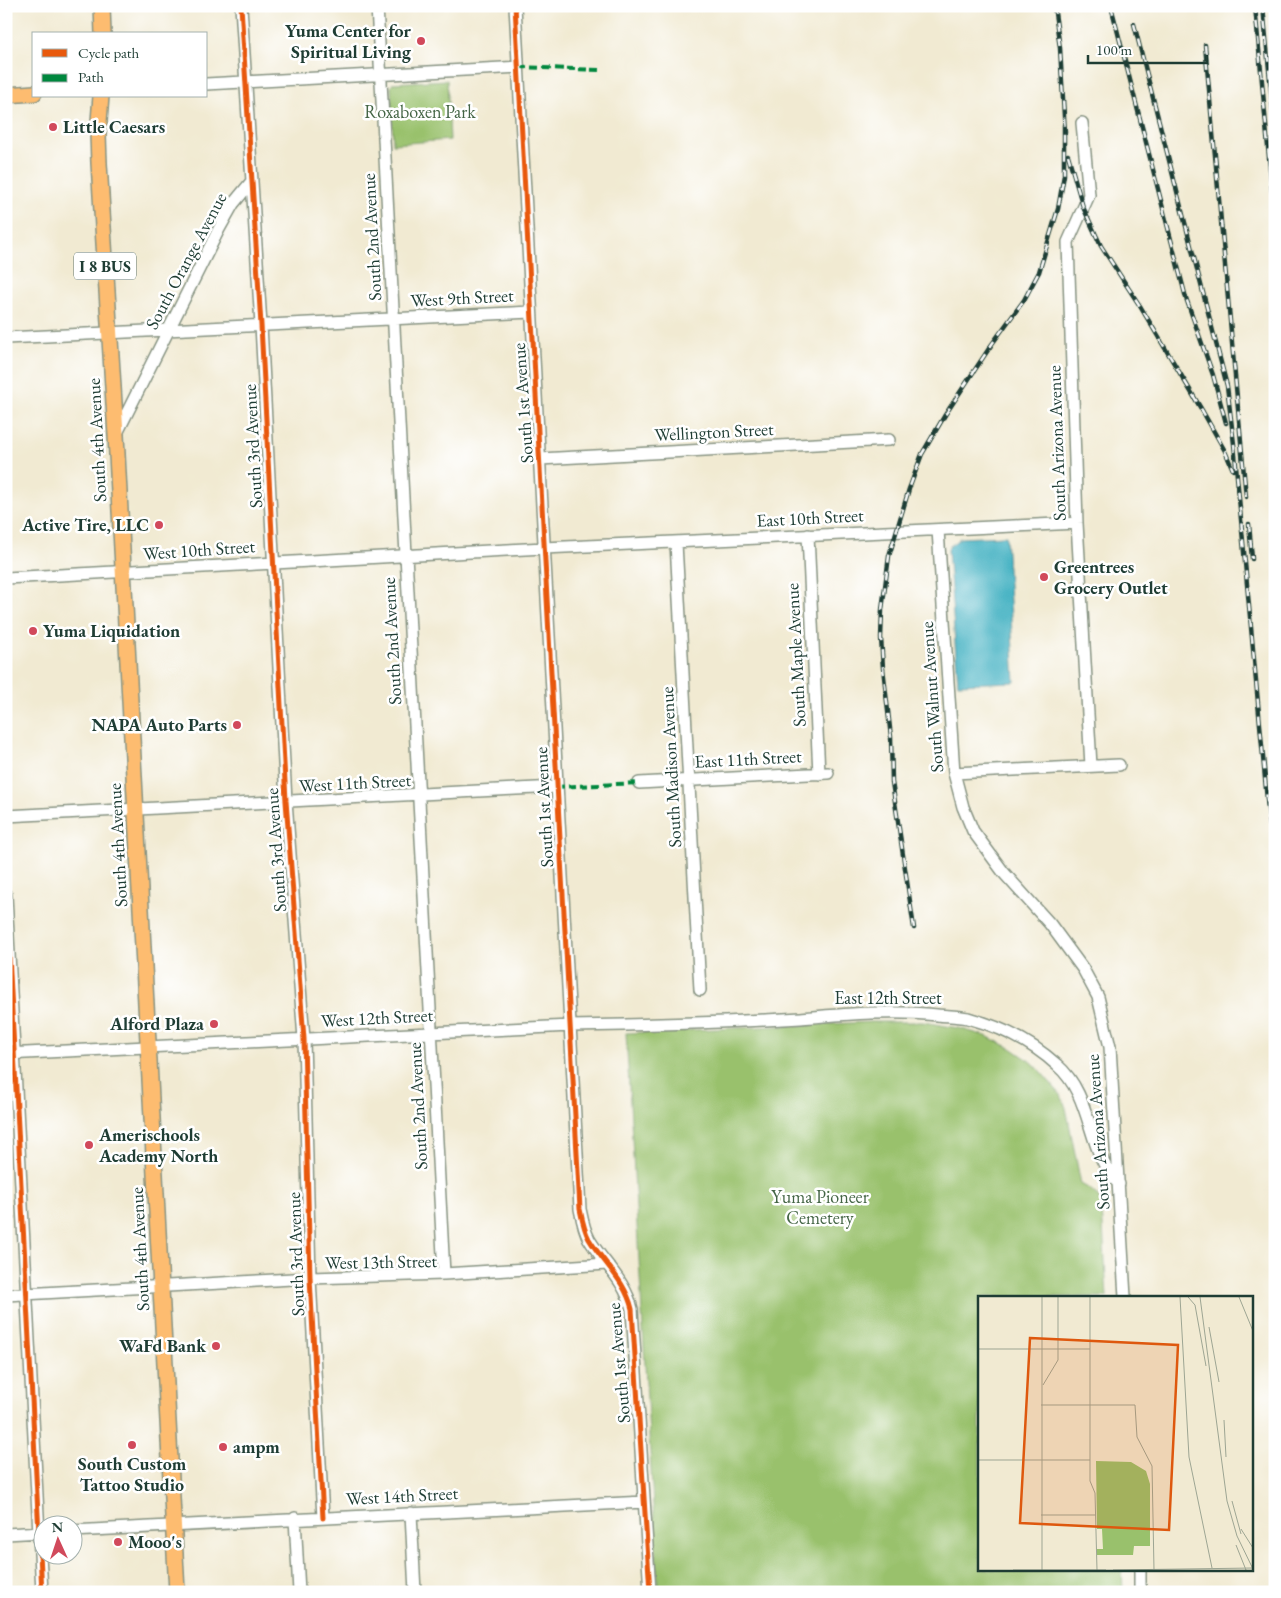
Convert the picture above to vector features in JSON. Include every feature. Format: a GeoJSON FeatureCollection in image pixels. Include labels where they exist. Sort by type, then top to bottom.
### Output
{"type":"FeatureCollection","features":[{"type":"Feature","properties":{"kind":"main road"},"geometry":{"type":"LineString","coordinates":[[102,6],[103,32]]}},
{"type":"Feature","properties":{"kind":"main road"},"geometry":{"type":"LineString","coordinates":[[6,94],[32,93]]}},
{"type":"Feature","properties":{"kind":"main road","name":"South 4th Avenue"},"geometry":{"type":"LineString","coordinates":[[101,98],[98,134],[99,163],[116,435],[177,1592]]}},
{"type":"Feature","properties":{"kind":"street"},"geometry":{"type":"LineString","coordinates":[[241,6],[252,181]]}},
{"type":"Feature","properties":{"kind":"street","name":"South 2nd Avenue"},"geometry":{"type":"LineString","coordinates":[[377,6],[444,1274]]}},
{"type":"Feature","properties":{"kind":"street","name":"South 1st Avenue"},"geometry":{"type":"LineString","coordinates":[[515,6],[530,312],[540,459],[580,1209],[583,1224],[589,1238],[606,1264],[622,1283],[632,1309],[650,1592]]}},
{"type":"Feature","properties":{"kind":"street"},"geometry":{"type":"LineString","coordinates":[[208,84],[518,67]]}},
{"type":"Feature","properties":{"kind":"street","name":"South Arizona Avenue"},"geometry":{"type":"LineString","coordinates":[[1082,123],[1089,195],[1068,242],[1077,524],[1091,766]]}},
{"type":"Feature","properties":{"kind":"street","name":"South 3rd Avenue"},"geometry":{"type":"LineString","coordinates":[[252,181],[286,801],[304,1039],[310,1278],[323,1518]]}},
{"type":"Feature","properties":{"kind":"street","name":"South Orange Avenue"},"geometry":{"type":"LineString","coordinates":[[116,435],[219,229],[233,204],[252,181]]}},
{"type":"Feature","properties":{"kind":"street","name":"West 9th Street"},"geometry":{"type":"LineString","coordinates":[[6,338],[530,312]]}},
{"type":"Feature","properties":{"kind":"street","name":"Wellington Street"},"geometry":{"type":"LineString","coordinates":[[540,459],[890,440]]}},
{"type":"Feature","properties":{"kind":"street","name":"East 10th Street"},"geometry":{"type":"LineString","coordinates":[[544,548],[1077,524]]}},
{"type":"Feature","properties":{"kind":"street","name":"South Walnut Avenue"},"geometry":{"type":"LineString","coordinates":[[938,530],[954,773],[963,807],[973,832],[1004,873],[1050,924],[1083,969]]}},
{"type":"Feature","properties":{"kind":"street","name":"South Maple Avenue"},"geometry":{"type":"LineString","coordinates":[[808,535],[823,773]]}},
{"type":"Feature","properties":{"kind":"street","name":"South Madison Avenue"},"geometry":{"type":"LineString","coordinates":[[676,543],[700,990]]}},
{"type":"Feature","properties":{"kind":"street","name":"West 10th Street"},"geometry":{"type":"LineString","coordinates":[[6,578],[544,548]]}},
{"type":"Feature","properties":{"kind":"street"},"geometry":{"type":"LineString","coordinates":[[954,773],[1119,764]]}},
{"type":"Feature","properties":{"kind":"street","name":"East 11th Street"},"geometry":{"type":"LineString","coordinates":[[639,783],[823,773]]}},
{"type":"Feature","properties":{"kind":"street","name":"West 11th Street"},"geometry":{"type":"LineString","coordinates":[[6,816],[556,787]]}},
{"type":"Feature","properties":{"kind":"street"},"geometry":{"type":"LineString","coordinates":[[6,895],[10,1054],[40,1516]]}},
{"type":"Feature","properties":{"kind":"street","name":"South Arizona Avenue"},"geometry":{"type":"LineString","coordinates":[[1083,969],[1098,997],[1110,1047],[1126,1296]]}},
{"type":"Feature","properties":{"kind":"street","name":"East 12th Street"},"geometry":{"type":"LineString","coordinates":[[570,1026],[800,1018],[868,1012],[922,1013],[966,1018],[1007,1032],[1043,1052],[1060,1067],[1073,1083],[1084,1104],[1104,1166],[1119,1184]]}},
{"type":"Feature","properties":{"kind":"street","name":"West 12th Street"},"geometry":{"type":"LineString","coordinates":[[10,1054],[570,1026]]}},
{"type":"Feature","properties":{"kind":"street","name":"West 13th Street"},"geometry":{"type":"LineString","coordinates":[[6,1295],[310,1278],[444,1274],[606,1264]]}},
{"type":"Feature","properties":{"kind":"street","name":"West 14th Street"},"geometry":{"type":"LineString","coordinates":[[82,1531],[295,1518],[644,1502]]}},
{"type":"Feature","properties":{"kind":"street"},"geometry":{"type":"LineString","coordinates":[[411,1513],[415,1592]]}},
{"type":"Feature","properties":{"kind":"street"},"geometry":{"type":"LineString","coordinates":[[295,1518],[298,1592]]}},
{"type":"Feature","properties":{"kind":"street"},"geometry":{"type":"LineString","coordinates":[[6,1534],[32,1533]]}},
{"type":"Feature","properties":{"kind":"street"},"geometry":{"type":"LineString","coordinates":[[42,1566],[42,1592]]}},
{"type":"Feature","properties":{"kind":"street"},"geometry":{"type":"LineString","coordinates":[[1140,1570],[1140,1592]]}},
{"type":"Feature","properties":{"kind":"green space","name":"Roxaboxen Park"},"geometry":{"type":"Polygon","coordinates":[[[447,80],[450,140],[393,144],[391,87],[393,83],[447,80]]]}},
{"type":"Feature","properties":{"kind":"green space","name":"Yuma Pioneer Cemetery"},"geometry":{"type":"Polygon","coordinates":[[[872,1022],[923,1022],[958,1028],[986,1036],[1011,1048],[1033,1063],[1061,1095],[1066,1108],[1081,1184],[1095,1193],[1102,1207],[1107,1296],[978,1296],[978,1570],[1122,1570],[1123,1592],[658,1592],[626,1033],[872,1022]]]}},
{"type":"Feature","properties":{"kind":"water"},"geometry":{"type":"Polygon","coordinates":[[[1006,536],[1015,682],[958,684],[948,548],[960,538],[1006,536]]]}},
{"type":"Feature","properties":{"kind":"railway"},"geometry":{"type":"LineString","coordinates":[[1054,6],[1060,48],[1065,133]]}},
{"type":"Feature","properties":{"kind":"railway"},"geometry":{"type":"LineString","coordinates":[[1111,6],[1186,298],[1213,375],[1226,423]]}},
{"type":"Feature","properties":{"kind":"railway"},"geometry":{"type":"LineString","coordinates":[[1255,6],[1275,223]]}},
{"type":"Feature","properties":{"kind":"railway"},"geometry":{"type":"LineString","coordinates":[[1263,6],[1275,133]]}},
{"type":"Feature","properties":{"kind":"railway"},"geometry":{"type":"LineString","coordinates":[[1134,24],[1227,386],[1275,866]]}},
{"type":"Feature","properties":{"kind":"railway"},"geometry":{"type":"LineString","coordinates":[[1205,45],[1246,497]]}},
{"type":"Feature","properties":{"kind":"railway"},"geometry":{"type":"LineString","coordinates":[[914,928],[892,782],[891,737],[883,668],[882,610],[889,556],[909,489],[922,454],[945,415],[992,344],[1024,300],[1039,272],[1058,209],[1064,175],[1064,125]]}},
{"type":"Feature","properties":{"kind":"railway"},"geometry":{"type":"LineString","coordinates":[[1068,155],[1083,207],[1101,246],[1140,306],[1203,412],[1225,451],[1233,470]]}},
{"type":"Feature","properties":{"kind":"railway"},"geometry":{"type":"LineString","coordinates":[[1249,524],[1252,559]]}},
{"type":"Feature","properties":{"kind":"marked path"},"geometry":{"type":"LineString","coordinates":[[519,67],[600,70]]}},
{"type":"Feature","properties":{"kind":"marked path"},"geometry":{"type":"LineString","coordinates":[[556,787],[639,783]]}},
{"type":"Feature","properties":{"kind":"cycle path"},"geometry":{"type":"LineString","coordinates":[[241,6],[261,325],[286,801],[304,1039],[310,1278],[323,1518]]}},
{"type":"Feature","properties":{"kind":"cycle path"},"geometry":{"type":"LineString","coordinates":[[515,6],[580,1209],[584,1228],[589,1239],[624,1289],[632,1309],[650,1592]]}},
{"type":"Feature","properties":{"kind":"cycle path"},"geometry":{"type":"LineString","coordinates":[[6,895],[42,1592]]}},
{"type":"Feature","properties":{"kind":"place","name":"Yuma Center for Spiritual Living"},"geometry":{"type":"Point","coordinates":[421,41]}},
{"type":"Feature","properties":{"kind":"place","name":"Little Caesars"},"geometry":{"type":"Point","coordinates":[53,127]}},
{"type":"Feature","properties":{"kind":"place","name":"Active Tire, LLC"},"geometry":{"type":"Point","coordinates":[159,525]}},
{"type":"Feature","properties":{"kind":"place","name":"Greentrees Grocery Outlet"},"geometry":{"type":"Point","coordinates":[1044,577]}},
{"type":"Feature","properties":{"kind":"place","name":"Yuma Liquidation"},"geometry":{"type":"Point","coordinates":[33,631]}},
{"type":"Feature","properties":{"kind":"place","name":"NAPA Auto Parts"},"geometry":{"type":"Point","coordinates":[237,725]}},
{"type":"Feature","properties":{"kind":"place","name":"Alford Plaza"},"geometry":{"type":"Point","coordinates":[214,1024]}},
{"type":"Feature","properties":{"kind":"place","name":"Amerischools Academy North"},"geometry":{"type":"Point","coordinates":[89,1145]}},
{"type":"Feature","properties":{"kind":"place","name":"WaFd Bank"},"geometry":{"type":"Point","coordinates":[216,1346]}},
{"type":"Feature","properties":{"kind":"place","name":"South Custom Tattoo Studio"},"geometry":{"type":"Point","coordinates":[132,1445]}},
{"type":"Feature","properties":{"kind":"place","name":"ampm"},"geometry":{"type":"Point","coordinates":[223,1447]}},
{"type":"Feature","properties":{"kind":"place","name":"Mooo's"},"geometry":{"type":"Point","coordinates":[118,1542]}}]}
